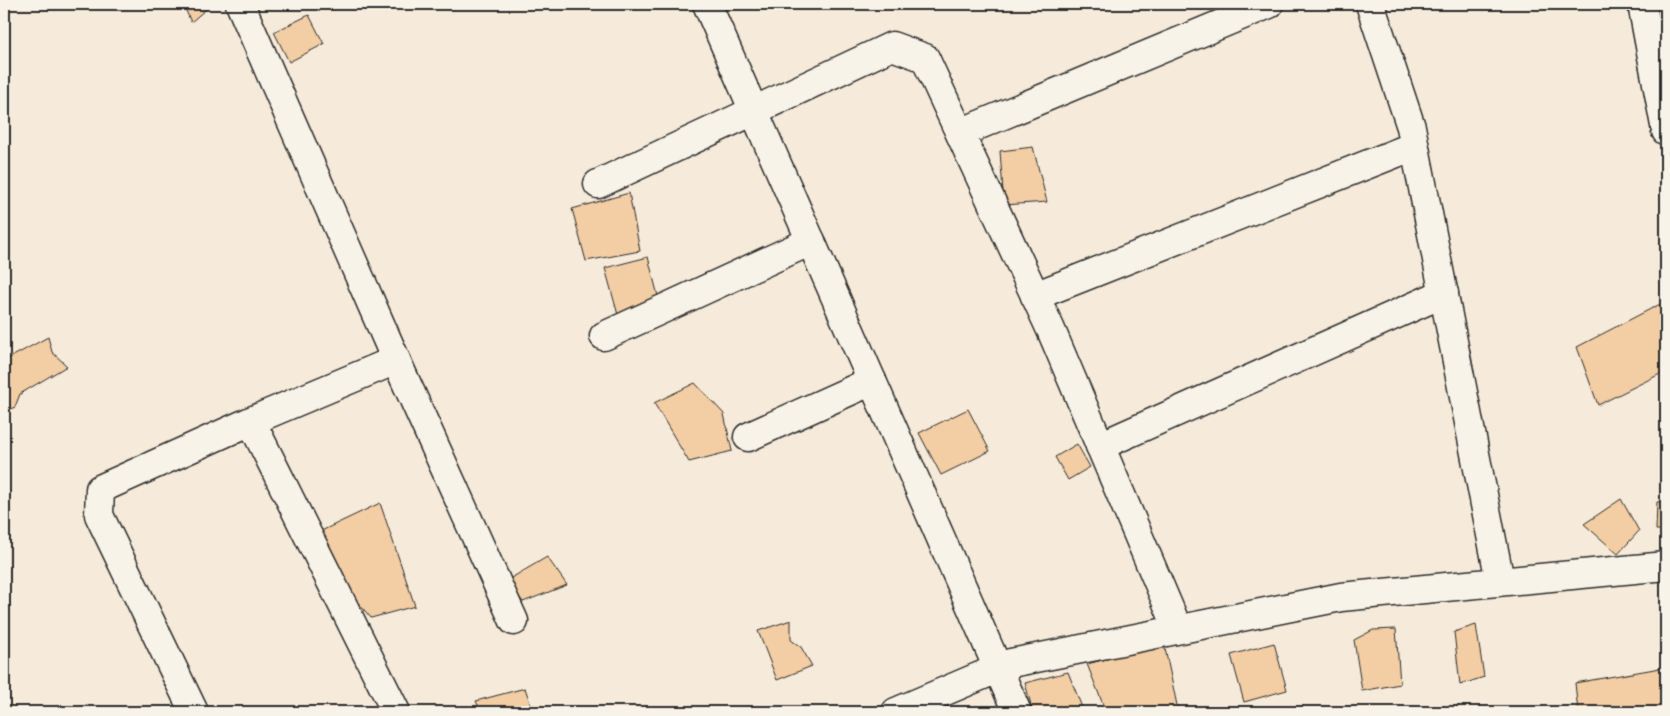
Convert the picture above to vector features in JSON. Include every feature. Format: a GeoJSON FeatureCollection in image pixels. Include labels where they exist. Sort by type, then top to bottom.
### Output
{"type":"FeatureCollection","features":[{"type":"Feature","properties":{"kind":"street"},"geometry":{"type":"LineString","coordinates":[[240,4],[396,360],[514,620]]}},
{"type":"Feature","properties":{"kind":"street"},"geometry":{"type":"LineString","coordinates":[[707,4],[1017,712]]}},
{"type":"Feature","properties":{"kind":"street"},"geometry":{"type":"LineString","coordinates":[[960,133],[1269,4]]}},
{"type":"Feature","properties":{"kind":"street"},"geometry":{"type":"LineString","coordinates":[[1370,4],[1411,127],[1500,582]]}},
{"type":"Feature","properties":{"kind":"street"},"geometry":{"type":"LineString","coordinates":[[1642,4],[1666,131]]}},
{"type":"Feature","properties":{"kind":"street"},"geometry":{"type":"LineString","coordinates":[[598,184],[892,46],[925,58],[1035,296],[1178,629]]}},
{"type":"Feature","properties":{"kind":"street"},"geometry":{"type":"LineString","coordinates":[[1035,296],[1414,146]]}},
{"type":"Feature","properties":{"kind":"street"},"geometry":{"type":"LineString","coordinates":[[604,336],[811,241]]}},
{"type":"Feature","properties":{"kind":"street"},"geometry":{"type":"LineString","coordinates":[[1100,446],[1444,293]]}},
{"type":"Feature","properties":{"kind":"street"},"geometry":{"type":"LineString","coordinates":[[194,712],[99,515],[100,489],[251,421],[396,360]]}},
{"type":"Feature","properties":{"kind":"street"},"geometry":{"type":"LineString","coordinates":[[748,437],[872,381]]}},
{"type":"Feature","properties":{"kind":"street"},"geometry":{"type":"LineString","coordinates":[[251,421],[396,712]]}},
{"type":"Feature","properties":{"kind":"street"},"geometry":{"type":"LineString","coordinates":[[896,712],[1011,663],[1340,597],[1666,566]]}},
{"type":"Feature","properties":{"kind":"building"},"geometry":{"type":"Polygon","coordinates":[[[183,4],[212,4],[191,22],[183,4]]]}},
{"type":"Feature","properties":{"kind":"building"},"geometry":{"type":"Polygon","coordinates":[[[309,15],[324,44],[289,62],[274,32],[309,15]]]}},
{"type":"Feature","properties":{"kind":"building"},"geometry":{"type":"Polygon","coordinates":[[[1033,147],[1047,202],[1004,205],[1000,151],[1033,147]]]}},
{"type":"Feature","properties":{"kind":"building"},"geometry":{"type":"Polygon","coordinates":[[[629,193],[640,251],[586,261],[572,209],[629,193]]]}},
{"type":"Feature","properties":{"kind":"building"},"geometry":{"type":"Polygon","coordinates":[[[648,257],[660,304],[618,315],[605,268],[648,257]]]}},
{"type":"Feature","properties":{"kind":"building"},"geometry":{"type":"Polygon","coordinates":[[[1666,301],[1666,371],[1598,405],[1577,347],[1666,301]]]}},
{"type":"Feature","properties":{"kind":"building"},"geometry":{"type":"Polygon","coordinates":[[[48,337],[52,352],[67,366],[20,394],[15,407],[4,412],[4,361],[48,337]]]}},
{"type":"Feature","properties":{"kind":"building"},"geometry":{"type":"Polygon","coordinates":[[[695,383],[724,414],[732,451],[689,462],[654,403],[695,383]]]}},
{"type":"Feature","properties":{"kind":"building"},"geometry":{"type":"Polygon","coordinates":[[[968,409],[990,451],[941,475],[919,433],[968,409]]]}},
{"type":"Feature","properties":{"kind":"building"},"geometry":{"type":"Polygon","coordinates":[[[1077,444],[1090,467],[1068,480],[1055,457],[1077,444]]]}},
{"type":"Feature","properties":{"kind":"building"},"geometry":{"type":"Polygon","coordinates":[[[1621,499],[1639,531],[1618,554],[1584,524],[1621,499]]]}},
{"type":"Feature","properties":{"kind":"building"},"geometry":{"type":"Polygon","coordinates":[[[1666,501],[1666,530],[1656,530],[1657,502],[1666,501]]]}},
{"type":"Feature","properties":{"kind":"building"},"geometry":{"type":"Polygon","coordinates":[[[380,503],[415,606],[371,618],[341,583],[317,533],[380,503]]]}},
{"type":"Feature","properties":{"kind":"building"},"geometry":{"type":"Polygon","coordinates":[[[547,557],[567,585],[523,602],[506,581],[547,557]]]}},
{"type":"Feature","properties":{"kind":"building"},"geometry":{"type":"Polygon","coordinates":[[[791,620],[791,640],[801,647],[812,666],[777,680],[758,631],[791,620]]]}},
{"type":"Feature","properties":{"kind":"building"},"geometry":{"type":"Polygon","coordinates":[[[1476,625],[1484,677],[1460,685],[1454,632],[1476,625]]]}},
{"type":"Feature","properties":{"kind":"building"},"geometry":{"type":"Polygon","coordinates":[[[1396,629],[1400,684],[1362,691],[1354,640],[1373,630],[1396,629]]]}},
{"type":"Feature","properties":{"kind":"building"},"geometry":{"type":"Polygon","coordinates":[[[1274,643],[1287,690],[1244,702],[1231,655],[1274,643]]]}},
{"type":"Feature","properties":{"kind":"building"},"geometry":{"type":"Polygon","coordinates":[[[1164,644],[1178,710],[1168,712],[1106,712],[1087,664],[1164,644]]]}},
{"type":"Feature","properties":{"kind":"building"},"geometry":{"type":"Polygon","coordinates":[[[1666,667],[1666,712],[1578,712],[1575,683],[1666,667]]]}},
{"type":"Feature","properties":{"kind":"building"},"geometry":{"type":"Polygon","coordinates":[[[1068,672],[1083,710],[1078,712],[1033,712],[1025,683],[1068,672]]]}},
{"type":"Feature","properties":{"kind":"building"},"geometry":{"type":"Polygon","coordinates":[[[525,688],[533,712],[481,712],[476,701],[525,688]]]}}]}
